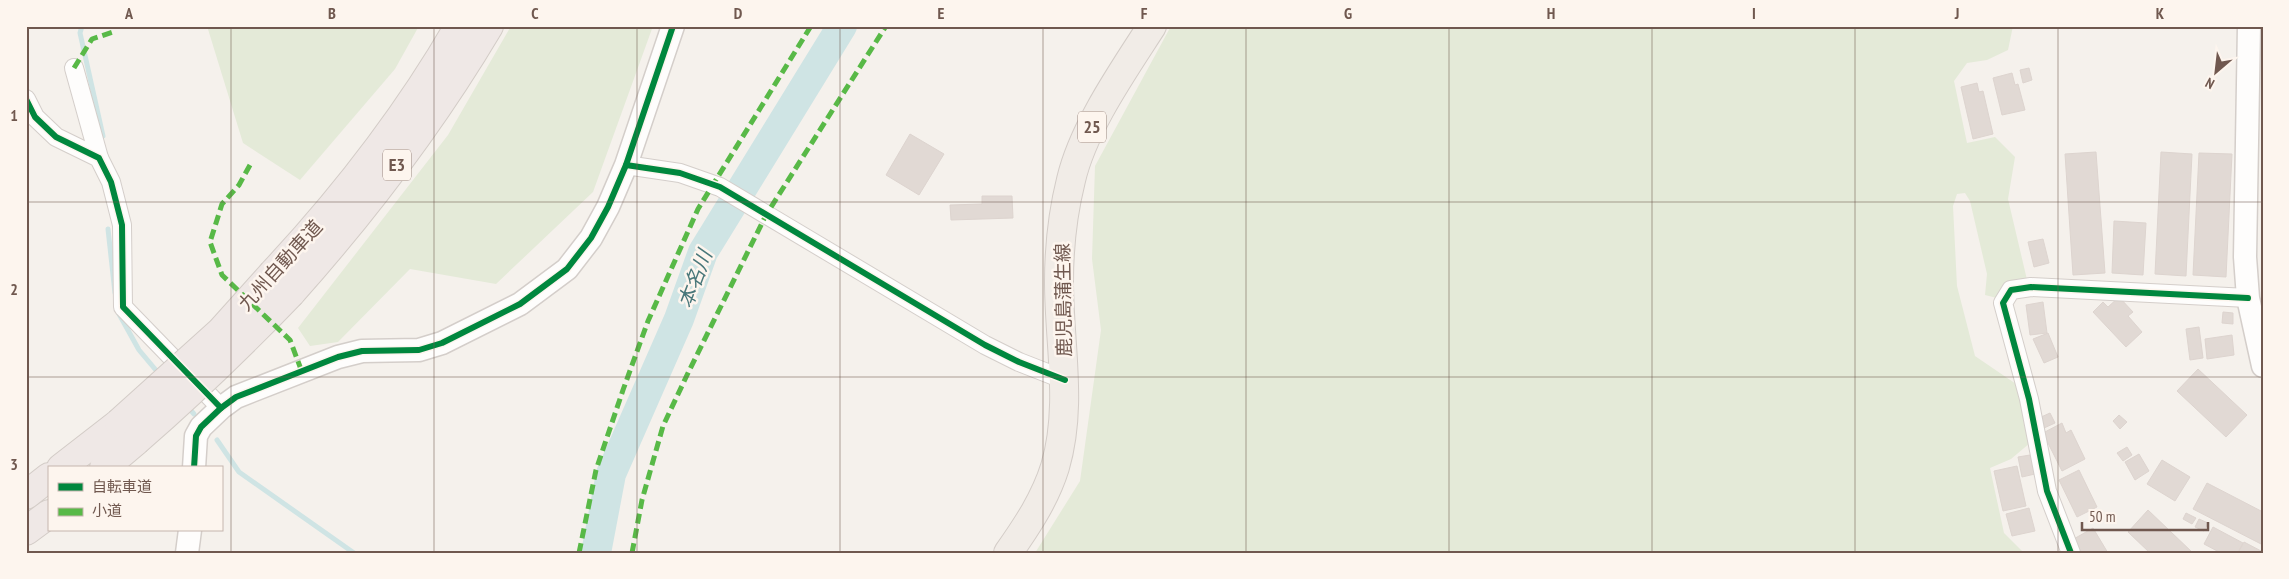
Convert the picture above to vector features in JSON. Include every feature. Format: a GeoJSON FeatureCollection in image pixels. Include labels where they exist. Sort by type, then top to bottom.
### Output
{"type":"FeatureCollection","features":[{"type":"Feature","properties":{"kind":"highway","name":"九州自動車道"},"geometry":{"type":"LineString","coordinates":[[282,283],[313,230],[358,176],[406,111],[459,26]]}},
{"type":"Feature","properties":{"kind":"highway","name":"九州自動車道"},"geometry":{"type":"LineString","coordinates":[[105,466],[127,432],[171,378],[220,332],[282,283],[378,191],[427,124],[489,26]]}},
{"type":"Feature","properties":{"kind":"highway","name":"九州自動車道"},"geometry":{"type":"LineString","coordinates":[[65,466],[127,432]]}},
{"type":"Feature","properties":{"kind":"highway"},"geometry":{"type":"LineString","coordinates":[[26,495],[48,478]]}},
{"type":"Feature","properties":{"kind":"highway"},"geometry":{"type":"LineString","coordinates":[[26,531],[48,515]]}},
{"type":"Feature","properties":{"kind":"main road","name":"鹿児島蒲生線"},"geometry":{"type":"LineString","coordinates":[[1008,553],[1040,503],[1055,466],[1064,412],[1065,380],[1059,282],[1061,239],[1071,180],[1081,149],[1108,97],[1152,26]]}},
{"type":"Feature","properties":{"kind":"street"},"geometry":{"type":"LineString","coordinates":[[194,466],[196,436],[201,427],[236,397],[338,357],[362,351],[420,350],[442,343],[520,304],[566,269],[592,238],[608,207],[626,164],[674,26]]}},
{"type":"Feature","properties":{"kind":"street"},"geometry":{"type":"LineString","coordinates":[[2249,26],[2245,257],[2248,298],[2263,366]]}},
{"type":"Feature","properties":{"kind":"street"},"geometry":{"type":"LineString","coordinates":[[74,68],[99,158],[111,182],[122,226],[124,307],[221,408]]}},
{"type":"Feature","properties":{"kind":"street"},"geometry":{"type":"LineString","coordinates":[[26,99],[34,117],[56,137],[99,158]]}},
{"type":"Feature","properties":{"kind":"street"},"geometry":{"type":"LineString","coordinates":[[626,164],[680,173],[720,187],[985,345],[1019,362],[1065,380]]}},
{"type":"Feature","properties":{"kind":"street"},"geometry":{"type":"LineString","coordinates":[[2071,553],[2047,491],[2029,399],[2003,303],[2011,290],[2040,287],[2248,298]]}},
{"type":"Feature","properties":{"kind":"street"},"geometry":{"type":"LineString","coordinates":[[187,553],[190,532]]}},
{"type":"Feature","properties":{"kind":"green space"},"geometry":{"type":"Polygon","coordinates":[[[207,26],[419,26],[395,69],[300,180],[243,143],[207,26]]]}},
{"type":"Feature","properties":{"kind":"green space"},"geometry":{"type":"Polygon","coordinates":[[[511,26],[653,26],[593,192],[496,284],[410,269],[338,342],[310,346],[298,328],[448,135],[511,26]]]}},
{"type":"Feature","properties":{"kind":"green space"},"geometry":{"type":"Polygon","coordinates":[[[1171,26],[2013,26],[2008,50],[1987,60],[1967,63],[1954,81],[1967,143],[1995,137],[2015,157],[2008,199],[2028,284],[1997,298],[1985,295],[1987,274],[1970,201],[1965,193],[1957,194],[1953,206],[1957,286],[1975,356],[2019,386],[2030,443],[2011,459],[1990,468],[2004,533],[2024,553],[1035,553],[1080,481],[1101,330],[1092,259],[1095,166],[1171,26]]]}},
{"type":"Feature","properties":{"kind":"building"},"geometry":{"type":"Polygon","coordinates":[[[2029,68],[2032,80],[2023,83],[2020,70],[2029,68]]]}},
{"type":"Feature","properties":{"kind":"building"},"geometry":{"type":"Polygon","coordinates":[[[2012,73],[2015,85],[2018,84],[2025,110],[2002,115],[1993,78],[2012,73]]]}},
{"type":"Feature","properties":{"kind":"building"},"geometry":{"type":"Polygon","coordinates":[[[1977,83],[1979,92],[1983,91],[1993,134],[1973,139],[1961,87],[1977,83]]]}},
{"type":"Feature","properties":{"kind":"building"},"geometry":{"type":"Polygon","coordinates":[[[910,134],[944,154],[919,195],[886,175],[910,134]]]}},
{"type":"Feature","properties":{"kind":"building"},"geometry":{"type":"Polygon","coordinates":[[[2096,152],[2105,273],[2073,275],[2065,154],[2096,152]]]}},
{"type":"Feature","properties":{"kind":"building"},"geometry":{"type":"Polygon","coordinates":[[[2161,152],[2192,154],[2186,276],[2155,274],[2161,152]]]}},
{"type":"Feature","properties":{"kind":"building"},"geometry":{"type":"Polygon","coordinates":[[[2199,153],[2232,154],[2226,277],[2193,275],[2199,153]]]}},
{"type":"Feature","properties":{"kind":"building"},"geometry":{"type":"Polygon","coordinates":[[[982,196],[1012,196],[1013,218],[951,220],[950,205],[982,204],[982,196]]]}},
{"type":"Feature","properties":{"kind":"building"},"geometry":{"type":"Polygon","coordinates":[[[2114,221],[2146,223],[2143,275],[2112,273],[2114,221]]]}},
{"type":"Feature","properties":{"kind":"building"},"geometry":{"type":"Polygon","coordinates":[[[2043,239],[2049,263],[2034,267],[2028,242],[2043,239]]]}},
{"type":"Feature","properties":{"kind":"building"},"geometry":{"type":"Polygon","coordinates":[[[2119,297],[2133,312],[2128,316],[2142,332],[2126,347],[2093,312],[2103,302],[2108,307],[2119,297]]]}},
{"type":"Feature","properties":{"kind":"building"},"geometry":{"type":"Polygon","coordinates":[[[2043,302],[2047,333],[2030,335],[2026,305],[2043,302]]]}},
{"type":"Feature","properties":{"kind":"building"},"geometry":{"type":"Polygon","coordinates":[[[2223,312],[2233,313],[2233,324],[2222,323],[2223,312]]]}},
{"type":"Feature","properties":{"kind":"building"},"geometry":{"type":"Polygon","coordinates":[[[2199,327],[2203,358],[2190,360],[2186,329],[2199,327]]]}},
{"type":"Feature","properties":{"kind":"building"},"geometry":{"type":"Polygon","coordinates":[[[2048,333],[2058,357],[2044,363],[2033,339],[2048,333]]]}},
{"type":"Feature","properties":{"kind":"building"},"geometry":{"type":"Polygon","coordinates":[[[2232,335],[2234,355],[2207,359],[2205,339],[2232,335]]]}},
{"type":"Feature","properties":{"kind":"building"},"geometry":{"type":"Polygon","coordinates":[[[2198,369],[2247,415],[2226,437],[2177,391],[2198,369]]]}},
{"type":"Feature","properties":{"kind":"building"},"geometry":{"type":"Polygon","coordinates":[[[2050,413],[2055,423],[2044,428],[2039,418],[2050,413]]]}},
{"type":"Feature","properties":{"kind":"building"},"geometry":{"type":"Polygon","coordinates":[[[2119,415],[2127,422],[2120,429],[2113,421],[2119,415]]]}},
{"type":"Feature","properties":{"kind":"building"},"geometry":{"type":"Polygon","coordinates":[[[2062,423],[2066,433],[2071,430],[2085,459],[2062,471],[2043,433],[2062,423]]]}},
{"type":"Feature","properties":{"kind":"building"},"geometry":{"type":"Polygon","coordinates":[[[2127,447],[2132,455],[2123,461],[2117,453],[2127,447]]]}},
{"type":"Feature","properties":{"kind":"building"},"geometry":{"type":"Polygon","coordinates":[[[2139,454],[2149,471],[2135,480],[2125,462],[2139,454]]]}},
{"type":"Feature","properties":{"kind":"building"},"geometry":{"type":"Polygon","coordinates":[[[2030,455],[2035,474],[2022,477],[2018,457],[2030,455]]]}},
{"type":"Feature","properties":{"kind":"building"},"geometry":{"type":"Polygon","coordinates":[[[2162,460],[2190,477],[2175,501],[2147,484],[2162,460]]]}},
{"type":"Feature","properties":{"kind":"building"},"geometry":{"type":"Polygon","coordinates":[[[2017,466],[2026,506],[2003,511],[1994,471],[2017,466]]]}},
{"type":"Feature","properties":{"kind":"building"},"geometry":{"type":"Polygon","coordinates":[[[2079,470],[2097,507],[2077,517],[2059,480],[2079,470]]]}},
{"type":"Feature","properties":{"kind":"building"},"geometry":{"type":"Polygon","coordinates":[[[2207,483],[2263,512],[2263,545],[2193,509],[2207,483]]]}},
{"type":"Feature","properties":{"kind":"building"},"geometry":{"type":"Polygon","coordinates":[[[2029,508],[2035,531],[2012,536],[2006,514],[2029,508]]]}},
{"type":"Feature","properties":{"kind":"building"},"geometry":{"type":"Polygon","coordinates":[[[2148,510],[2193,553],[2150,553],[2128,532],[2148,510]]]}},
{"type":"Feature","properties":{"kind":"building"},"geometry":{"type":"Polygon","coordinates":[[[2186,513],[2196,518],[2192,524],[2183,519],[2186,513]]]}},
{"type":"Feature","properties":{"kind":"building"},"geometry":{"type":"Polygon","coordinates":[[[2199,519],[2208,523],[2204,531],[2195,527],[2199,519]]]}},
{"type":"Feature","properties":{"kind":"building"},"geometry":{"type":"Polygon","coordinates":[[[2213,527],[2243,543],[2238,553],[2221,553],[2204,544],[2213,527]]]}},
{"type":"Feature","properties":{"kind":"building"},"geometry":{"type":"Polygon","coordinates":[[[2093,528],[2108,553],[2079,553],[2072,540],[2093,528]]]}},
{"type":"Feature","properties":{"kind":"building"},"geometry":{"type":"Polygon","coordinates":[[[2244,542],[2263,552],[2263,553],[2238,553],[2244,542]]]}},
{"type":"Feature","properties":{"kind":"waterway"},"geometry":{"type":"LineString","coordinates":[[82,26],[80,33],[103,136]]}},
{"type":"Feature","properties":{"kind":"waterway","name":"本名川"},"geometry":{"type":"LineString","coordinates":[[596,553],[611,474],[679,319],[703,252],[842,26]]}},
{"type":"Feature","properties":{"kind":"waterway"},"geometry":{"type":"LineString","coordinates":[[108,229],[115,293]]}},
{"type":"Feature","properties":{"kind":"waterway"},"geometry":{"type":"LineString","coordinates":[[119,314],[139,350],[160,375]]}},
{"type":"Feature","properties":{"kind":"waterway"},"geometry":{"type":"LineString","coordinates":[[187,406],[194,414]]}},
{"type":"Feature","properties":{"kind":"waterway"},"geometry":{"type":"LineString","coordinates":[[217,440],[239,472],[354,553]]}},
{"type":"Feature","properties":{"kind":"marked path"},"geometry":{"type":"LineString","coordinates":[[579,553],[596,470],[648,321],[698,209],[811,26]]}},
{"type":"Feature","properties":{"kind":"marked path"},"geometry":{"type":"LineString","coordinates":[[632,553],[642,500],[663,426],[688,373],[766,215],[886,26]]}},
{"type":"Feature","properties":{"kind":"marked path"},"geometry":{"type":"LineString","coordinates":[[74,68],[92,39],[113,32]]}},
{"type":"Feature","properties":{"kind":"marked path"},"geometry":{"type":"LineString","coordinates":[[250,165],[239,185],[222,204],[210,242],[222,275],[290,340],[302,372]]}},
{"type":"Feature","properties":{"kind":"cycle path"},"geometry":{"type":"LineString","coordinates":[[194,466],[196,436],[201,427],[236,397],[338,357],[362,351],[419,350],[442,343],[520,304],[567,269],[591,238],[608,207],[626,165],[673,26]]}},
{"type":"Feature","properties":{"kind":"cycle path"},"geometry":{"type":"LineString","coordinates":[[26,99],[35,117],[56,137],[99,158],[111,182],[122,225],[123,307],[221,408]]}},
{"type":"Feature","properties":{"kind":"cycle path"},"geometry":{"type":"LineString","coordinates":[[626,165],[680,173],[720,187],[985,345],[1019,362],[1065,380]]}},
{"type":"Feature","properties":{"kind":"cycle path"},"geometry":{"type":"LineString","coordinates":[[2071,553],[2047,491],[2029,399],[2003,303],[2011,290],[2031,287],[2248,298]]}}]}
